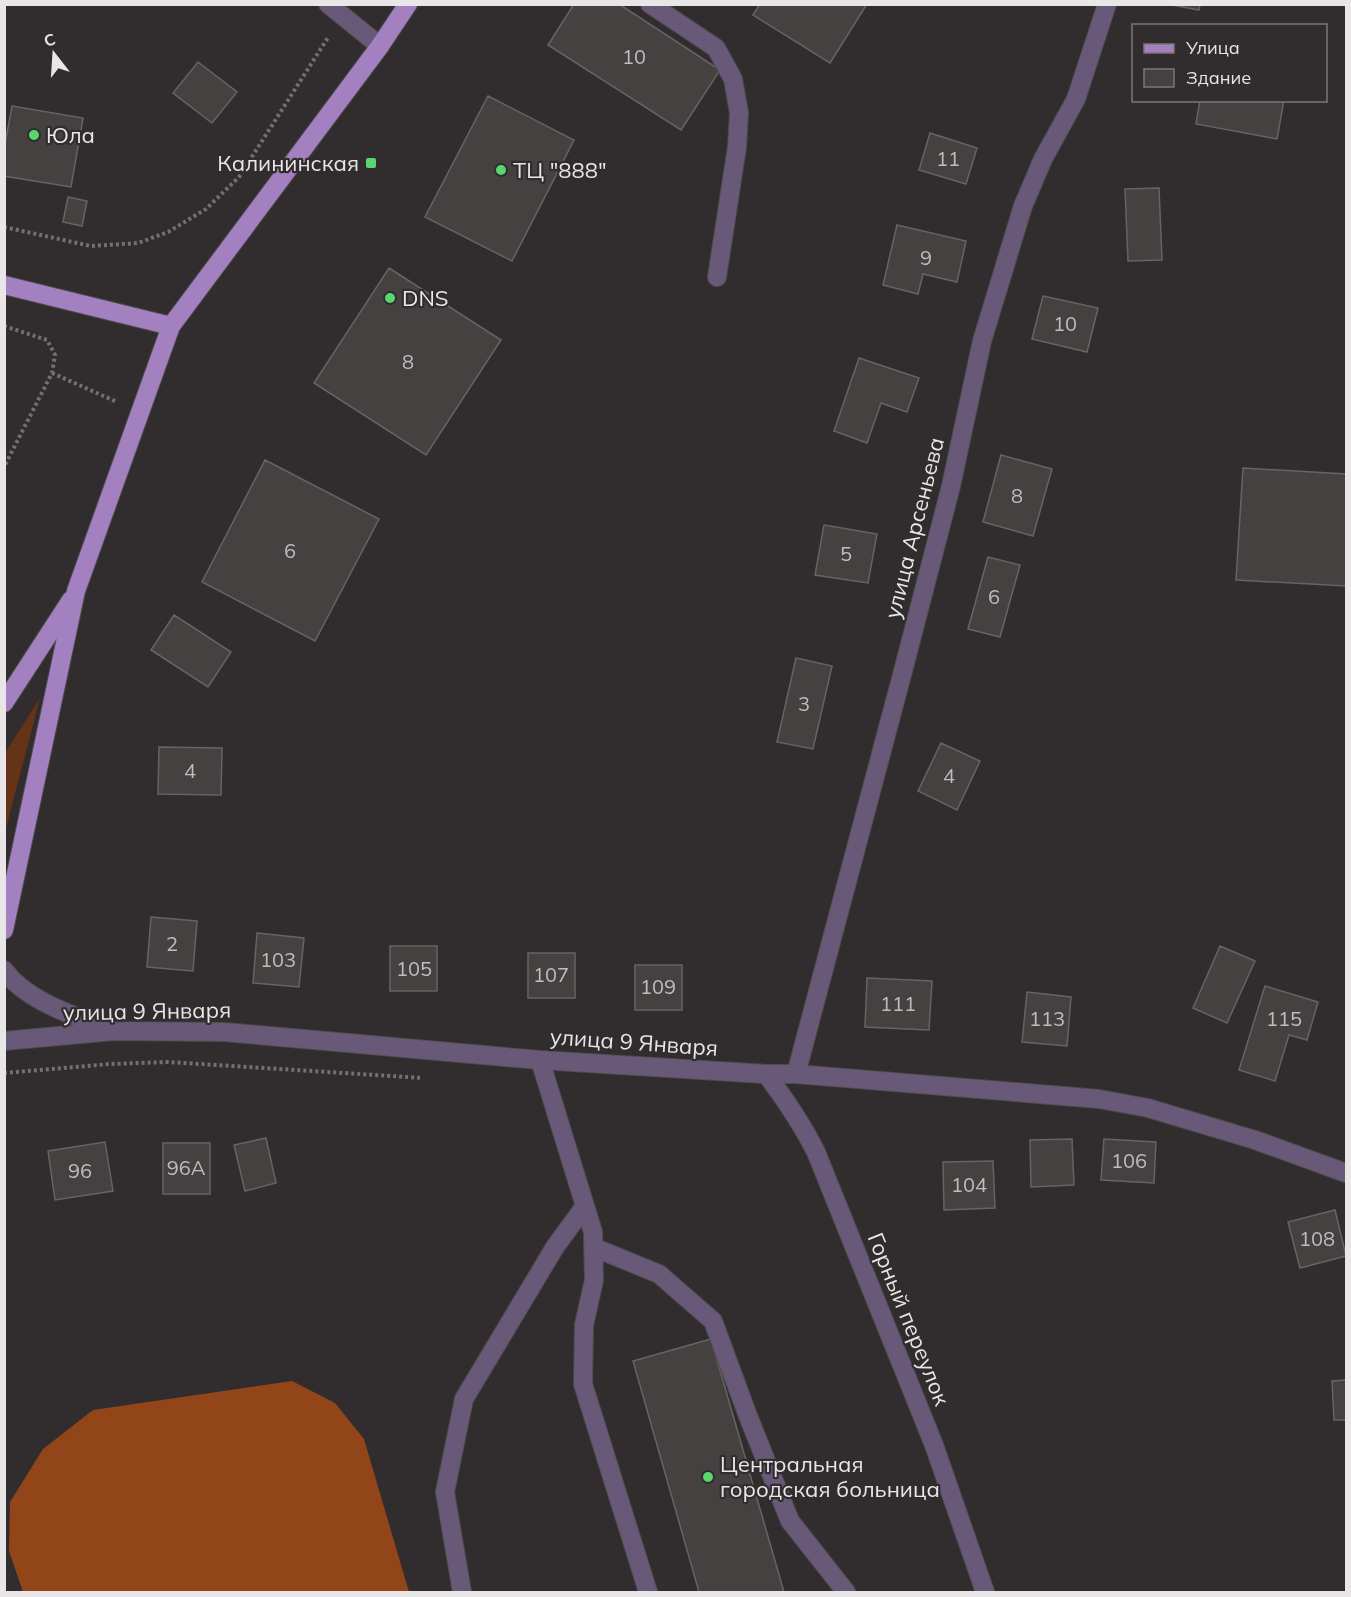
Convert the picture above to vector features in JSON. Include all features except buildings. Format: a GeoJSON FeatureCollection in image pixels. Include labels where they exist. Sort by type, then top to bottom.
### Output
{"type":"FeatureCollection","features":[{"type":"Feature","properties":{"kind":"main road"},"geometry":{"type":"LineString","coordinates":[[4,930],[76,591],[171,326],[380,46],[408,4]]}},
{"type":"Feature","properties":{"kind":"main road"},"geometry":{"type":"LineString","coordinates":[[4,285],[171,326]]}},
{"type":"Feature","properties":{"kind":"main road"},"geometry":{"type":"LineString","coordinates":[[4,703],[76,591]]}},
{"type":"Feature","properties":{"kind":"street"},"geometry":{"type":"LineString","coordinates":[[328,4],[380,46]]}},
{"type":"Feature","properties":{"kind":"street"},"geometry":{"type":"LineString","coordinates":[[650,4],[716,48],[732,80],[739,113],[738,136],[717,277]]}},
{"type":"Feature","properties":{"kind":"street","name":"улица Арсеньева"},"geometry":{"type":"LineString","coordinates":[[796,1074],[948,497],[982,341],[1023,206],[1043,159],[1076,99],[1107,4]]}},
{"type":"Feature","properties":{"kind":"street"},"geometry":{"type":"LineString","coordinates":[[4,970],[24,990],[41,1000],[113,1031]]}},
{"type":"Feature","properties":{"kind":"street","name":"улица 9 Января"},"geometry":{"type":"LineString","coordinates":[[4,1041],[113,1031],[224,1032],[540,1060],[796,1074],[1099,1099],[1148,1108],[1255,1140],[1347,1173]]}},
{"type":"Feature","properties":{"kind":"street"},"geometry":{"type":"LineString","coordinates":[[540,1060],[593,1232],[594,1280],[584,1325],[583,1384],[648,1593]]}},
{"type":"Feature","properties":{"kind":"street","name":"Горный переулок"},"geometry":{"type":"LineString","coordinates":[[766,1074],[786,1100],[816,1152],[934,1445],[986,1593]]}},
{"type":"Feature","properties":{"kind":"street"},"geometry":{"type":"LineString","coordinates":[[462,1593],[445,1492],[464,1399],[555,1247],[585,1206]]}},
{"type":"Feature","properties":{"kind":"street"},"geometry":{"type":"LineString","coordinates":[[593,1247],[659,1274],[713,1321],[790,1521],[846,1593]]}},
{"type":"Feature","properties":{"kind":"path"},"geometry":{"type":"LineString","coordinates":[[4,228],[91,246],[138,243],[168,232],[206,209],[239,177],[343,16]]}},
{"type":"Feature","properties":{"kind":"path"},"geometry":{"type":"LineString","coordinates":[[4,326],[47,340],[55,355],[52,373],[4,467]]}},
{"type":"Feature","properties":{"kind":"path"},"geometry":{"type":"LineString","coordinates":[[52,373],[140,412]]}},
{"type":"Feature","properties":{"kind":"path"},"geometry":{"type":"LineString","coordinates":[[4,1073],[110,1064],[168,1062],[430,1079]]}},
{"type":"Feature","properties":{"kind":"shaded area"},"geometry":{"type":"Polygon","coordinates":[[[40,698],[5,832],[5,753],[40,698]]]}},
{"type":"Feature","properties":{"kind":"shaded area"},"geometry":{"type":"Polygon","coordinates":[[[292,1381],[335,1403],[364,1439],[409,1592],[23,1592],[9,1551],[10,1502],[43,1449],[93,1410],[292,1381]]]}},
{"type":"Feature","properties":{"kind":"place","name":"Юла"},"geometry":{"type":"Point","coordinates":[34,135]}},
{"type":"Feature","properties":{"kind":"place","name":"Калининская"},"geometry":{"type":"Point","coordinates":[371,163]}},
{"type":"Feature","properties":{"kind":"place","name":"ТЦ \"888\""},"geometry":{"type":"Point","coordinates":[501,170]}},
{"type":"Feature","properties":{"kind":"place","name":"DNS"},"geometry":{"type":"Point","coordinates":[390,298]}},
{"type":"Feature","properties":{"kind":"place","name":"Центральная городская больница"},"geometry":{"type":"Point","coordinates":[708,1477]}}]}
